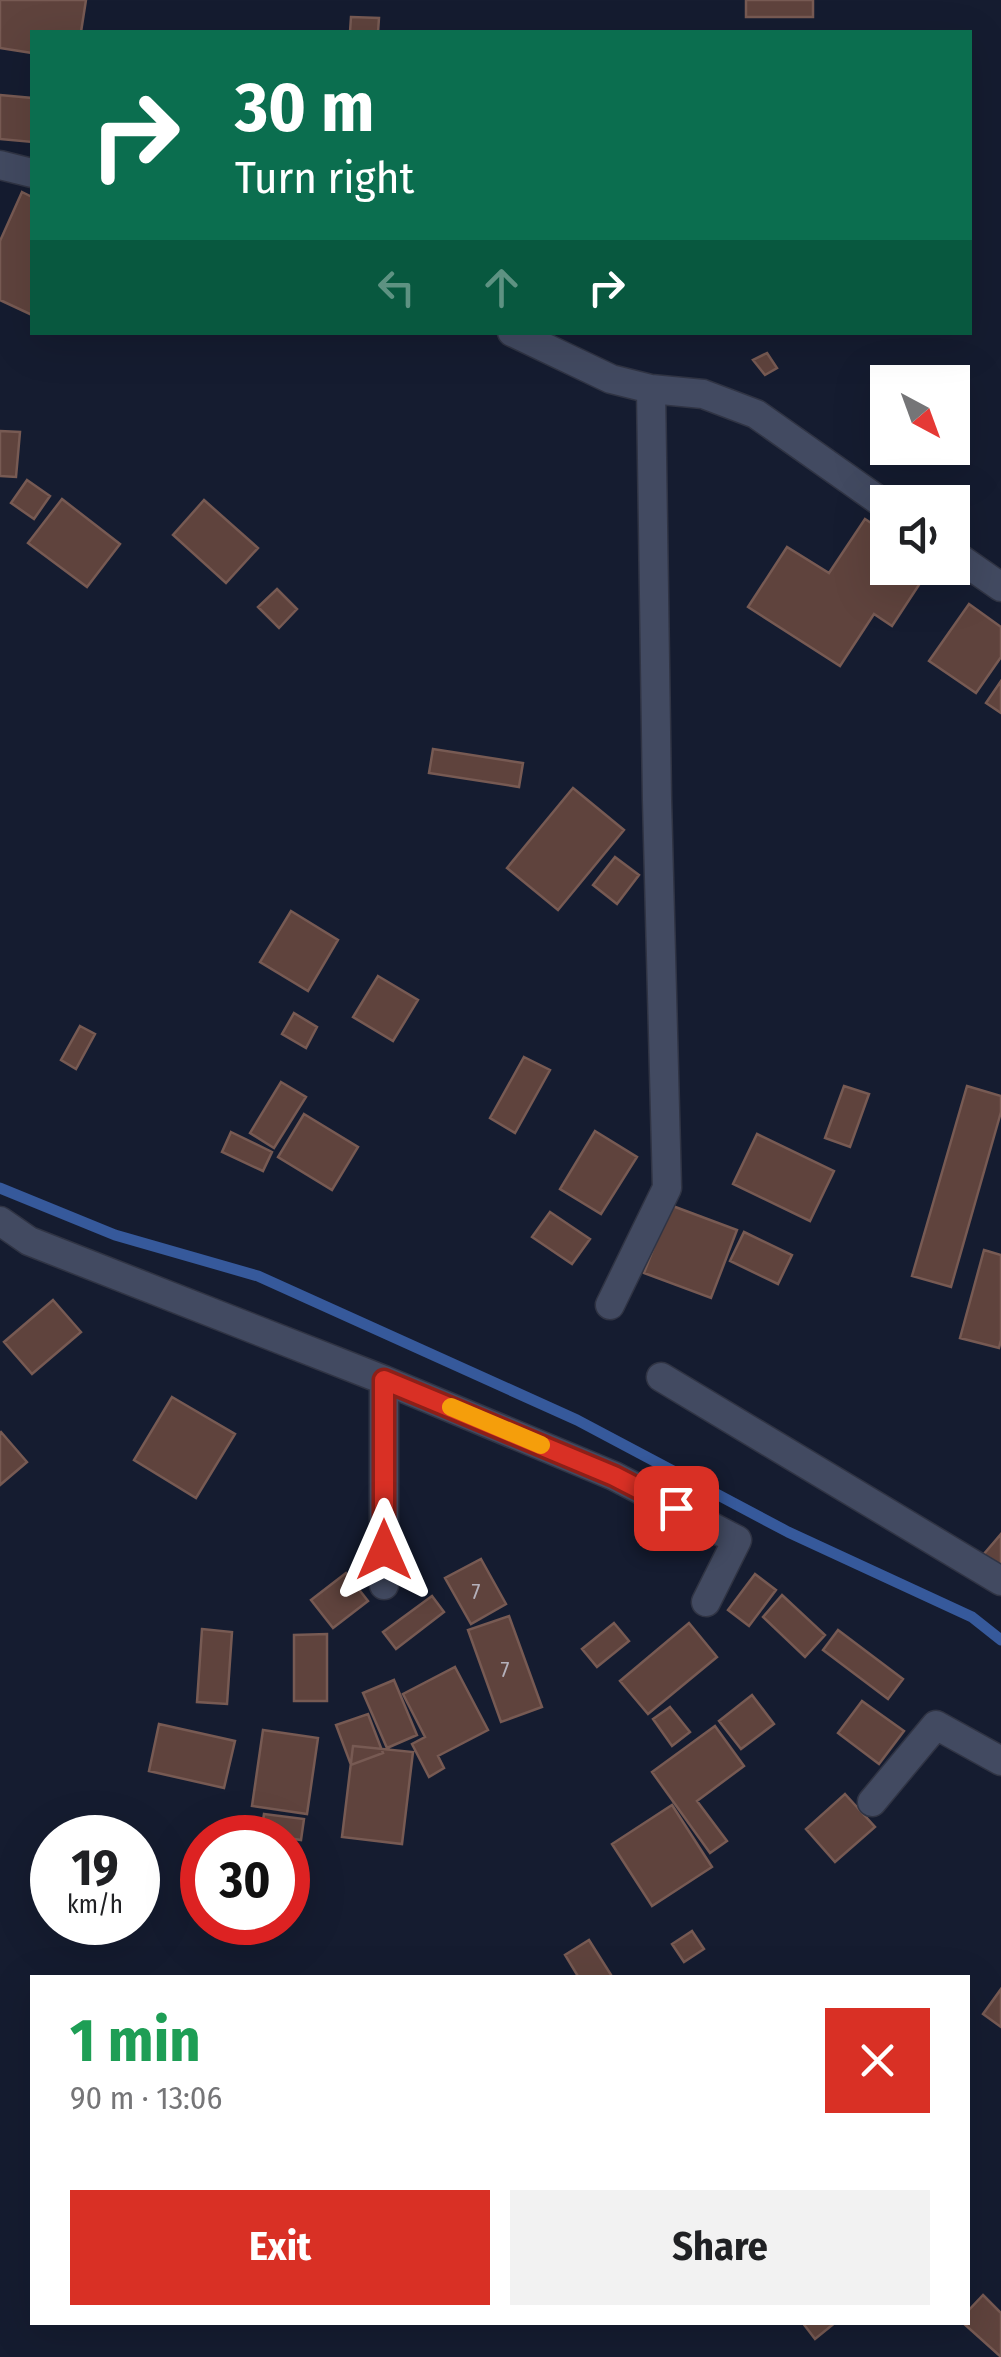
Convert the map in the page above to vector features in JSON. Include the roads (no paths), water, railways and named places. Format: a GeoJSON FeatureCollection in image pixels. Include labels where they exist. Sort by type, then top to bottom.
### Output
{"type":"FeatureCollection","features":[{"type":"Feature","properties":{"kind":"street"},"geometry":{"type":"LineString","coordinates":[[0,165],[30,172]]}},
{"type":"Feature","properties":{"kind":"street"},"geometry":{"type":"LineString","coordinates":[[518,335],[611,379],[651,389],[703,394],[756,414],[870,494]]}},
{"type":"Feature","properties":{"kind":"street"},"geometry":{"type":"LineString","coordinates":[[610,1305],[667,1188],[651,389]]}},
{"type":"Feature","properties":{"kind":"street"},"geometry":{"type":"LineString","coordinates":[[970,565],[1001,587]]}},
{"type":"Feature","properties":{"kind":"street"},"geometry":{"type":"LineString","coordinates":[[0,1221],[28,1240],[384,1380],[614,1476],[737,1540],[706,1602]]}},
{"type":"Feature","properties":{"kind":"street"},"geometry":{"type":"LineString","coordinates":[[661,1377],[1001,1580]]}},
{"type":"Feature","properties":{"kind":"street"},"geometry":{"type":"LineString","coordinates":[[384,1380],[384,1585]]}},
{"type":"Feature","properties":{"kind":"street"},"geometry":{"type":"LineString","coordinates":[[872,1802],[936,1725],[1001,1760]]}},
{"type":"Feature","properties":{"kind":"waterway"},"geometry":{"type":"LineString","coordinates":[[0,1188],[115,1235],[258,1276],[577,1420],[788,1532],[972,1617],[1001,1640]]}}]}
